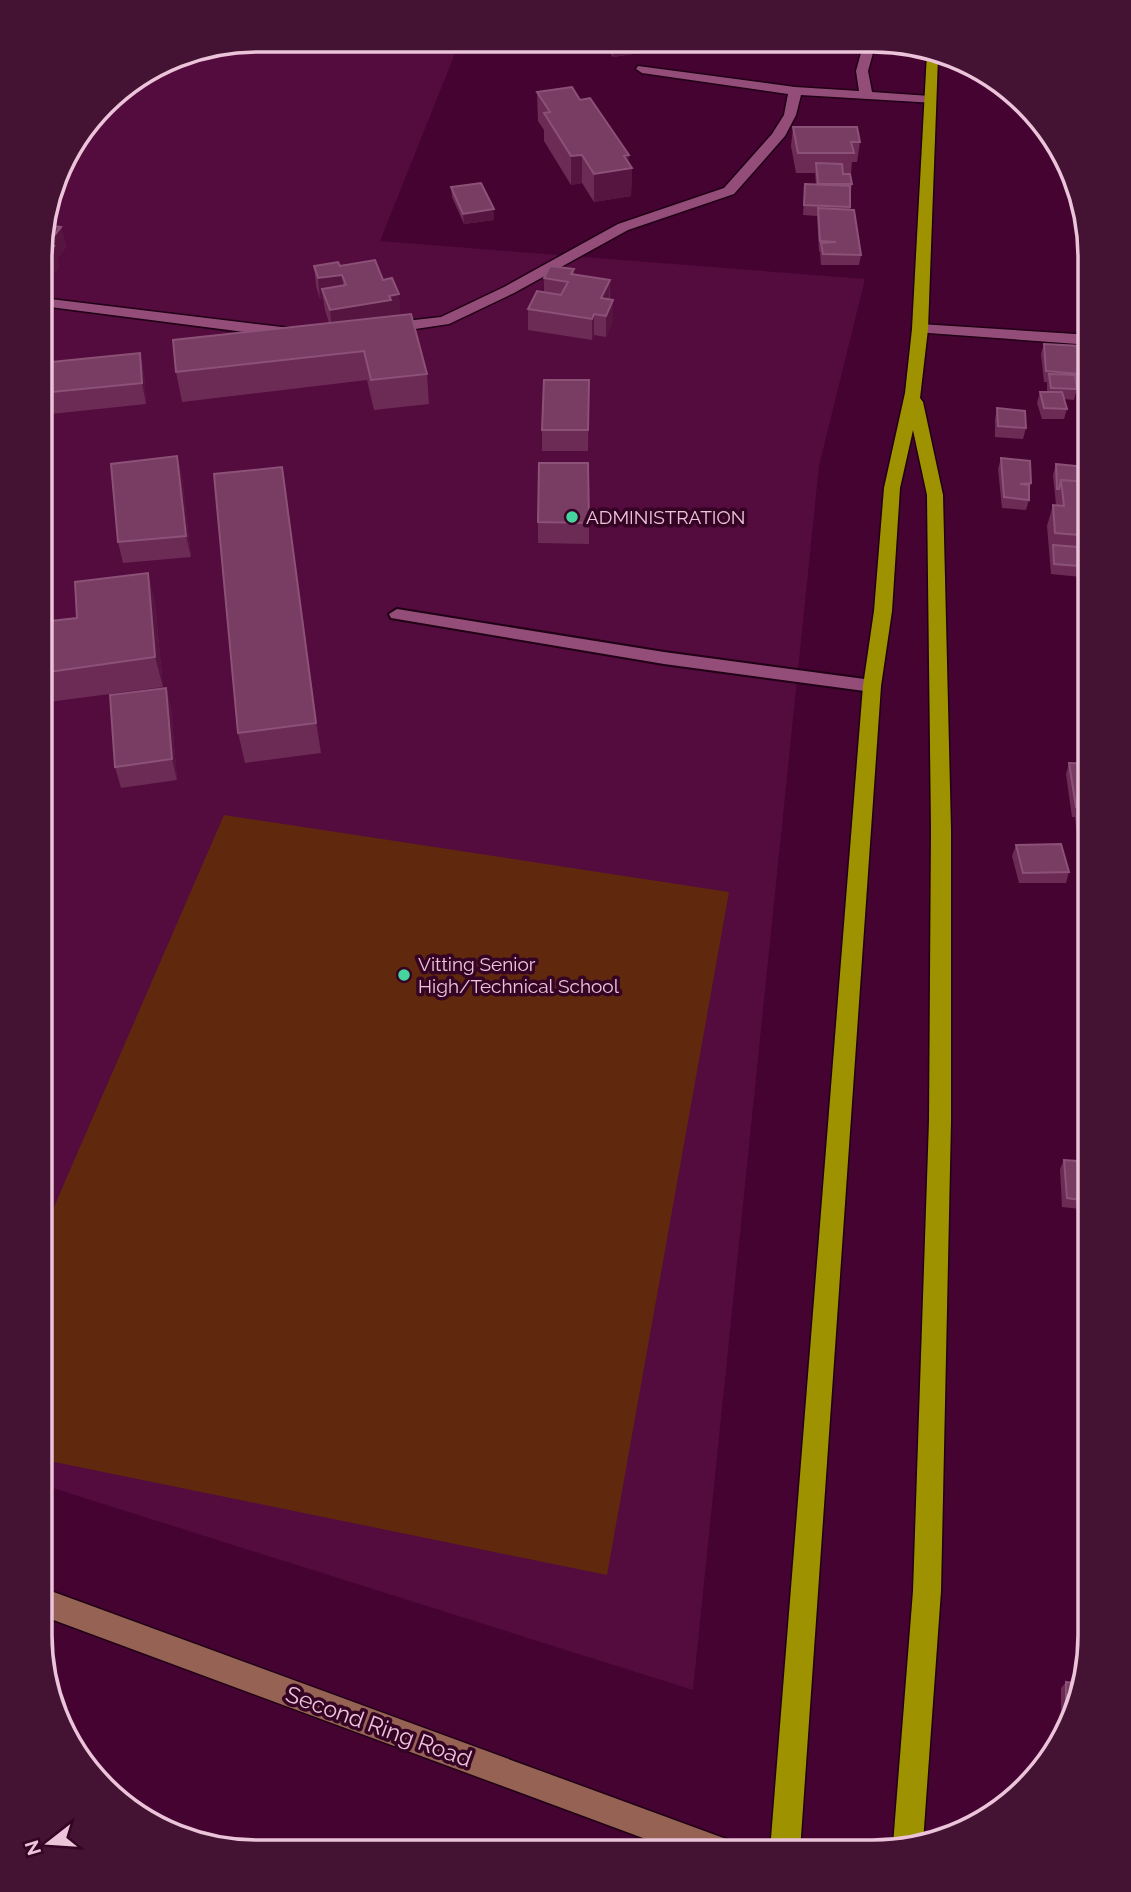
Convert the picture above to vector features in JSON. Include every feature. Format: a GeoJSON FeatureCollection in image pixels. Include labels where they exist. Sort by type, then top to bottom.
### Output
{"type":"FeatureCollection","features":[{"type":"Feature","properties":{"kind":"highway"},"geometry":{"type":"LineString","coordinates":[[786,1840],[872,686],[883,611],[892,488],[913,393],[920,328],[932,61]]}},
{"type":"Feature","properties":{"kind":"highway"},"geometry":{"type":"LineString","coordinates":[[909,1837],[927,1577],[940,1121],[942,830],[935,495],[913,393]]}},
{"type":"Feature","properties":{"kind":"street"},"geometry":{"type":"LineString","coordinates":[[866,94],[862,71],[867,52]]}},
{"type":"Feature","properties":{"kind":"street"},"geometry":{"type":"LineString","coordinates":[[642,69],[795,91],[930,100]]}},
{"type":"Feature","properties":{"kind":"street"},"geometry":{"type":"LineString","coordinates":[[369,330],[444,321],[623,227],[729,191],[778,135],[790,115],[795,91]]}},
{"type":"Feature","properties":{"kind":"street"},"geometry":{"type":"LineString","coordinates":[[52,303],[306,335]]}},
{"type":"Feature","properties":{"kind":"street"},"geometry":{"type":"LineString","coordinates":[[920,328],[1078,339]]}},
{"type":"Feature","properties":{"kind":"street","name":"Second Ring Road"},"geometry":{"type":"LineString","coordinates":[[52,1605],[689,1840]]}},
{"type":"Feature","properties":{"kind":"lane"},"geometry":{"type":"LineString","coordinates":[[397,614],[664,658],[872,686]]}},
{"type":"Feature","properties":{"kind":"shaded area","name":"Vitting Senior High/Technical School"},"geometry":{"type":"Polygon","coordinates":[[[258,52],[456,52],[380,241],[865,279],[819,466],[693,1690],[52,1488],[54,231],[68,179],[80,155],[103,122],[122,103],[155,80],[205,59],[258,52]]]}},
{"type":"Feature","properties":{"kind":"shaded area"},"geometry":{"type":"Polygon","coordinates":[[[224,815],[729,892],[607,1575],[52,1461],[52,1212],[224,815]]]}},
{"type":"Feature","properties":{"kind":"building"},"geometry":{"type":"Polygon","coordinates":[[[572,87],[580,100],[590,98],[629,155],[624,156],[632,168],[594,174],[582,155],[571,156],[544,113],[550,112],[537,92],[572,87]]]}},
{"type":"Feature","properties":{"kind":"building"},"geometry":{"type":"Polygon","coordinates":[[[793,127],[857,127],[860,142],[851,142],[854,153],[798,153],[793,127]]]}},
{"type":"Feature","properties":{"kind":"building"},"geometry":{"type":"Polygon","coordinates":[[[816,163],[842,164],[843,174],[850,174],[852,184],[818,184],[816,163]]]}},
{"type":"Feature","properties":{"kind":"building"},"geometry":{"type":"Polygon","coordinates":[[[481,183],[494,209],[463,214],[451,187],[481,183]]]}},
{"type":"Feature","properties":{"kind":"building"},"geometry":{"type":"Polygon","coordinates":[[[805,184],[850,186],[850,207],[804,205],[805,184]]]}},
{"type":"Feature","properties":{"kind":"building"},"geometry":{"type":"Polygon","coordinates":[[[818,208],[854,210],[861,255],[823,254],[821,243],[836,242],[820,241],[818,208]]]}},
{"type":"Feature","properties":{"kind":"building"},"geometry":{"type":"Polygon","coordinates":[[[55,226],[61,227],[54,237],[55,226]]]}},
{"type":"Feature","properties":{"kind":"building"},"geometry":{"type":"Polygon","coordinates":[[[375,260],[383,280],[392,278],[399,294],[389,296],[391,300],[330,310],[322,289],[346,285],[342,275],[318,278],[314,266],[338,262],[340,266],[375,260]]]}},
{"type":"Feature","properties":{"kind":"building"},"geometry":{"type":"Polygon","coordinates":[[[550,266],[574,269],[571,274],[610,280],[601,298],[613,300],[606,316],[594,314],[592,319],[528,309],[537,291],[561,295],[568,282],[544,278],[550,266]]]}},
{"type":"Feature","properties":{"kind":"building"},"geometry":{"type":"Polygon","coordinates":[[[411,314],[427,374],[371,380],[364,351],[176,372],[173,340],[411,314]]]}},
{"type":"Feature","properties":{"kind":"building"},"geometry":{"type":"Polygon","coordinates":[[[1044,344],[1078,346],[1078,374],[1046,371],[1044,344]]]}},
{"type":"Feature","properties":{"kind":"building"},"geometry":{"type":"Polygon","coordinates":[[[140,353],[142,383],[52,392],[52,362],[140,353]]]}},
{"type":"Feature","properties":{"kind":"building"},"geometry":{"type":"Polygon","coordinates":[[[1049,374],[1075,375],[1077,389],[1051,388],[1049,374]]]}},
{"type":"Feature","properties":{"kind":"building"},"geometry":{"type":"Polygon","coordinates":[[[544,380],[589,380],[588,430],[542,430],[544,380]]]}},
{"type":"Feature","properties":{"kind":"building"},"geometry":{"type":"Polygon","coordinates":[[[1040,392],[1062,392],[1067,409],[1044,408],[1040,392]]]}},
{"type":"Feature","properties":{"kind":"building"},"geometry":{"type":"Polygon","coordinates":[[[997,408],[1025,411],[1026,428],[998,426],[997,408]]]}},
{"type":"Feature","properties":{"kind":"building"},"geometry":{"type":"Polygon","coordinates":[[[177,456],[186,536],[118,542],[111,464],[177,456]]]}},
{"type":"Feature","properties":{"kind":"building"},"geometry":{"type":"Polygon","coordinates":[[[1001,458],[1030,461],[1031,483],[1020,484],[1029,485],[1029,500],[1004,497],[1001,458]]]}},
{"type":"Feature","properties":{"kind":"building"},"geometry":{"type":"Polygon","coordinates":[[[539,463],[588,463],[589,523],[538,522],[539,463]]]}},
{"type":"Feature","properties":{"kind":"building"},"geometry":{"type":"Polygon","coordinates":[[[1056,464],[1078,466],[1078,481],[1061,480],[1057,489],[1056,464]]]}},
{"type":"Feature","properties":{"kind":"building"},"geometry":{"type":"Polygon","coordinates":[[[282,467],[316,723],[238,733],[214,474],[282,467]]]}},
{"type":"Feature","properties":{"kind":"building"},"geometry":{"type":"Polygon","coordinates":[[[1061,480],[1078,481],[1078,535],[1055,533],[1053,505],[1064,506],[1061,480]]]}},
{"type":"Feature","properties":{"kind":"building"},"geometry":{"type":"Polygon","coordinates":[[[1053,545],[1078,547],[1078,566],[1054,564],[1053,545]]]}},
{"type":"Feature","properties":{"kind":"building"},"geometry":{"type":"Polygon","coordinates":[[[148,573],[155,657],[52,671],[52,621],[77,618],[75,582],[148,573]]]}},
{"type":"Feature","properties":{"kind":"building"},"geometry":{"type":"Polygon","coordinates":[[[166,688],[172,759],[115,767],[110,695],[166,688]]]}},
{"type":"Feature","properties":{"kind":"building"},"geometry":{"type":"Polygon","coordinates":[[[1069,763],[1078,763],[1076,807],[1069,763]]]}},
{"type":"Feature","properties":{"kind":"building"},"geometry":{"type":"Polygon","coordinates":[[[1061,844],[1069,872],[1023,873],[1016,845],[1061,844]]]}},
{"type":"Feature","properties":{"kind":"building"},"geometry":{"type":"Polygon","coordinates":[[[1064,1160],[1078,1161],[1078,1199],[1067,1198],[1064,1160]]]}},
{"type":"Feature","properties":{"kind":"building"},"geometry":{"type":"Polygon","coordinates":[[[1066,1682],[1073,1683],[1068,1700],[1066,1705],[1066,1682]]]}},
{"type":"Feature","properties":{"kind":"place","name":"ADMINISTRATION"},"geometry":{"type":"Point","coordinates":[572,517]}},
{"type":"Feature","properties":{"kind":"place","name":"Vitting Senior High/Technical School"},"geometry":{"type":"Point","coordinates":[404,975]}}]}
